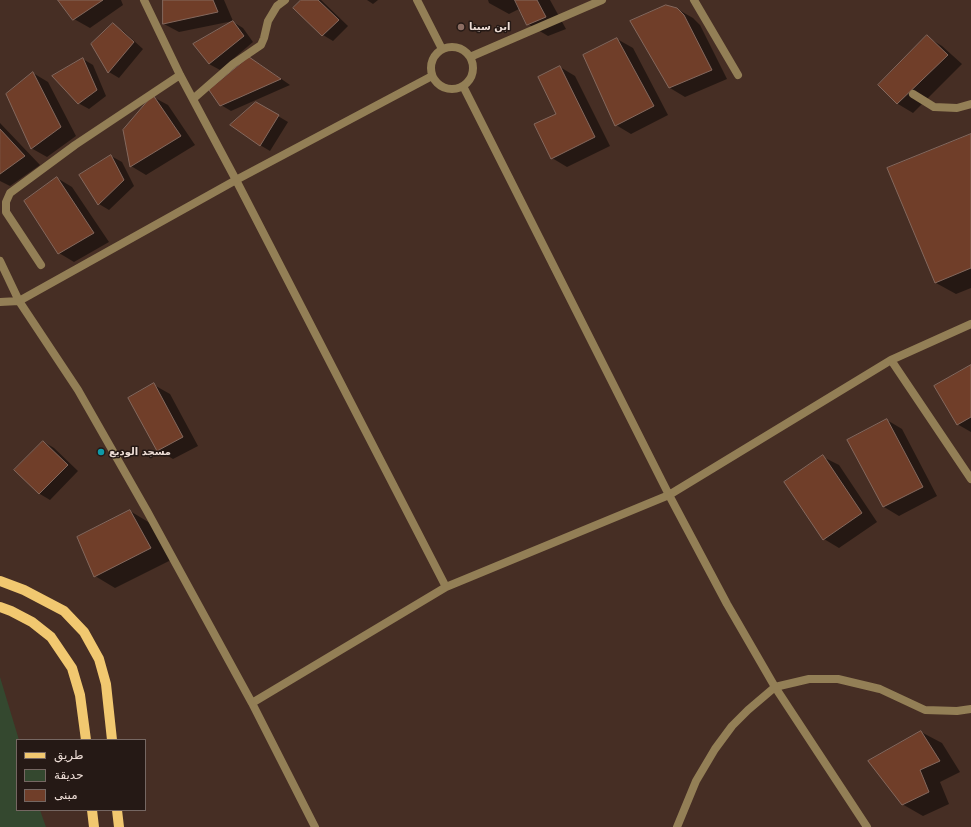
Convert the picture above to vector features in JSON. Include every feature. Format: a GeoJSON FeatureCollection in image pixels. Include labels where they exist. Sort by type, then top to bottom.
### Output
{"type":"FeatureCollection","features":[{"type":"Feature","properties":{"kind":"main road"},"geometry":{"type":"LineString","coordinates":[[0,581],[24,590],[64,611],[84,632],[99,659],[106,684],[112,739]]}},
{"type":"Feature","properties":{"kind":"main road"},"geometry":{"type":"LineString","coordinates":[[0,607],[32,622],[51,637],[72,668],[80,695],[86,739]]}},
{"type":"Feature","properties":{"kind":"main road"},"geometry":{"type":"LineString","coordinates":[[92,811],[94,827]]}},
{"type":"Feature","properties":{"kind":"main road"},"geometry":{"type":"LineString","coordinates":[[118,811],[119,827]]}},
{"type":"Feature","properties":{"kind":"street"},"geometry":{"type":"LineString","coordinates":[[144,0],[180,75],[236,180],[446,587]]}},
{"type":"Feature","properties":{"kind":"street"},"geometry":{"type":"LineString","coordinates":[[193,100],[233,64],[261,45],[268,21],[277,6],[285,0]]}},
{"type":"Feature","properties":{"kind":"street"},"geometry":{"type":"LineString","coordinates":[[417,0],[442,49]]}},
{"type":"Feature","properties":{"kind":"street"},"geometry":{"type":"LineString","coordinates":[[470,57],[602,0]]}},
{"type":"Feature","properties":{"kind":"street"},"geometry":{"type":"LineString","coordinates":[[694,0],[738,75]]}},
{"type":"Feature","properties":{"kind":"street"},"geometry":{"type":"LineString","coordinates":[[455,47],[466,52],[470,57],[473,63],[472,76],[463,86],[456,89],[442,87],[432,76],[432,61],[436,54],[442,49],[455,47]]}},
{"type":"Feature","properties":{"kind":"street"},"geometry":{"type":"LineString","coordinates":[[41,265],[6,212],[6,202],[10,193],[75,144],[180,75]]}},
{"type":"Feature","properties":{"kind":"street"},"geometry":{"type":"LineString","coordinates":[[0,302],[19,301],[236,180],[432,76]]}},
{"type":"Feature","properties":{"kind":"street"},"geometry":{"type":"LineString","coordinates":[[463,86],[668,495],[727,604],[775,687],[867,827]]}},
{"type":"Feature","properties":{"kind":"street"},"geometry":{"type":"LineString","coordinates":[[913,94],[934,107],[957,108],[971,104]]}},
{"type":"Feature","properties":{"kind":"street"},"geometry":{"type":"LineString","coordinates":[[0,261],[19,301],[78,390],[147,511],[252,703],[315,827]]}},
{"type":"Feature","properties":{"kind":"street"},"geometry":{"type":"LineString","coordinates":[[252,703],[446,587],[668,495],[891,360],[971,324]]}},
{"type":"Feature","properties":{"kind":"street"},"geometry":{"type":"LineString","coordinates":[[891,360],[971,479]]}},
{"type":"Feature","properties":{"kind":"street"},"geometry":{"type":"LineString","coordinates":[[677,827],[696,781],[715,748],[732,726],[775,687],[809,679],[838,680],[880,689],[925,710],[957,711],[971,709]]}},
{"type":"Feature","properties":{"kind":"green space"},"geometry":{"type":"Polygon","coordinates":[[[0,677],[19,739],[16,739],[16,811],[40,811],[46,827],[0,827],[0,677]]]}},
{"type":"Feature","properties":{"kind":"building"},"geometry":{"type":"Polygon","coordinates":[[[58,0],[103,0],[73,20],[58,0]]]}},
{"type":"Feature","properties":{"kind":"building"},"geometry":{"type":"Polygon","coordinates":[[[163,0],[213,0],[218,12],[163,24],[163,0]]]}},
{"type":"Feature","properties":{"kind":"building"},"geometry":{"type":"Polygon","coordinates":[[[301,0],[318,0],[339,20],[322,36],[293,8],[301,0]]]}},
{"type":"Feature","properties":{"kind":"building"},"geometry":{"type":"Polygon","coordinates":[[[515,0],[537,0],[546,17],[527,25],[515,0]]]}},
{"type":"Feature","properties":{"kind":"building"},"geometry":{"type":"Polygon","coordinates":[[[666,5],[677,8],[684,15],[712,70],[669,88],[630,21],[666,5]]]}},
{"type":"Feature","properties":{"kind":"building"},"geometry":{"type":"Polygon","coordinates":[[[233,21],[244,36],[209,64],[193,44],[233,21]]]}},
{"type":"Feature","properties":{"kind":"building"},"geometry":{"type":"Polygon","coordinates":[[[113,23],[134,42],[108,73],[91,44],[113,23]]]}},
{"type":"Feature","properties":{"kind":"building"},"geometry":{"type":"Polygon","coordinates":[[[927,35],[948,55],[897,104],[878,85],[927,35]]]}},
{"type":"Feature","properties":{"kind":"building"},"geometry":{"type":"Polygon","coordinates":[[[617,38],[654,106],[615,126],[583,55],[617,38]]]}},
{"type":"Feature","properties":{"kind":"building"},"geometry":{"type":"Polygon","coordinates":[[[249,57],[281,79],[220,106],[209,90],[249,57]]]}},
{"type":"Feature","properties":{"kind":"building"},"geometry":{"type":"Polygon","coordinates":[[[83,58],[97,90],[78,104],[52,76],[83,58]]]}},
{"type":"Feature","properties":{"kind":"building"},"geometry":{"type":"Polygon","coordinates":[[[560,66],[595,137],[551,159],[534,124],[556,114],[538,77],[560,66]]]}},
{"type":"Feature","properties":{"kind":"building"},"geometry":{"type":"Polygon","coordinates":[[[33,72],[61,127],[31,149],[6,94],[33,72]]]}},
{"type":"Feature","properties":{"kind":"building"},"geometry":{"type":"Polygon","coordinates":[[[153,95],[181,136],[130,167],[123,130],[153,95]]]}},
{"type":"Feature","properties":{"kind":"building"},"geometry":{"type":"Polygon","coordinates":[[[256,102],[279,115],[260,146],[230,125],[256,102]]]}},
{"type":"Feature","properties":{"kind":"building"},"geometry":{"type":"Polygon","coordinates":[[[0,129],[25,156],[0,174],[0,129]]]}},
{"type":"Feature","properties":{"kind":"building"},"geometry":{"type":"Polygon","coordinates":[[[971,134],[971,268],[935,283],[887,168],[971,134]]]}},
{"type":"Feature","properties":{"kind":"building"},"geometry":{"type":"Polygon","coordinates":[[[111,155],[124,180],[98,205],[79,175],[111,155]]]}},
{"type":"Feature","properties":{"kind":"building"},"geometry":{"type":"Polygon","coordinates":[[[57,177],[94,233],[58,254],[24,201],[57,177]]]}},
{"type":"Feature","properties":{"kind":"building"},"geometry":{"type":"Polygon","coordinates":[[[971,365],[971,417],[957,425],[934,386],[971,365]]]}},
{"type":"Feature","properties":{"kind":"building"},"geometry":{"type":"Polygon","coordinates":[[[154,383],[183,437],[157,451],[128,398],[154,383]]]}},
{"type":"Feature","properties":{"kind":"building"},"geometry":{"type":"Polygon","coordinates":[[[887,419],[923,487],[883,507],[847,440],[887,419]]]}},
{"type":"Feature","properties":{"kind":"building"},"geometry":{"type":"Polygon","coordinates":[[[43,441],[68,465],[39,494],[14,470],[43,441]]]}},
{"type":"Feature","properties":{"kind":"building"},"geometry":{"type":"Polygon","coordinates":[[[823,455],[862,513],[823,540],[784,482],[823,455]]]}},
{"type":"Feature","properties":{"kind":"building"},"geometry":{"type":"Polygon","coordinates":[[[130,510],[151,548],[94,577],[77,537],[130,510]]]}},
{"type":"Feature","properties":{"kind":"building"},"geometry":{"type":"Polygon","coordinates":[[[921,731],[940,761],[920,770],[929,792],[902,805],[868,761],[921,731]]]}},
{"type":"Feature","properties":{"kind":"place","name":"ابن سينا"},"geometry":{"type":"Point","coordinates":[461,27]}},
{"type":"Feature","properties":{"kind":"place","name":"مسجد الوديع"},"geometry":{"type":"Point","coordinates":[101,452]}}]}
